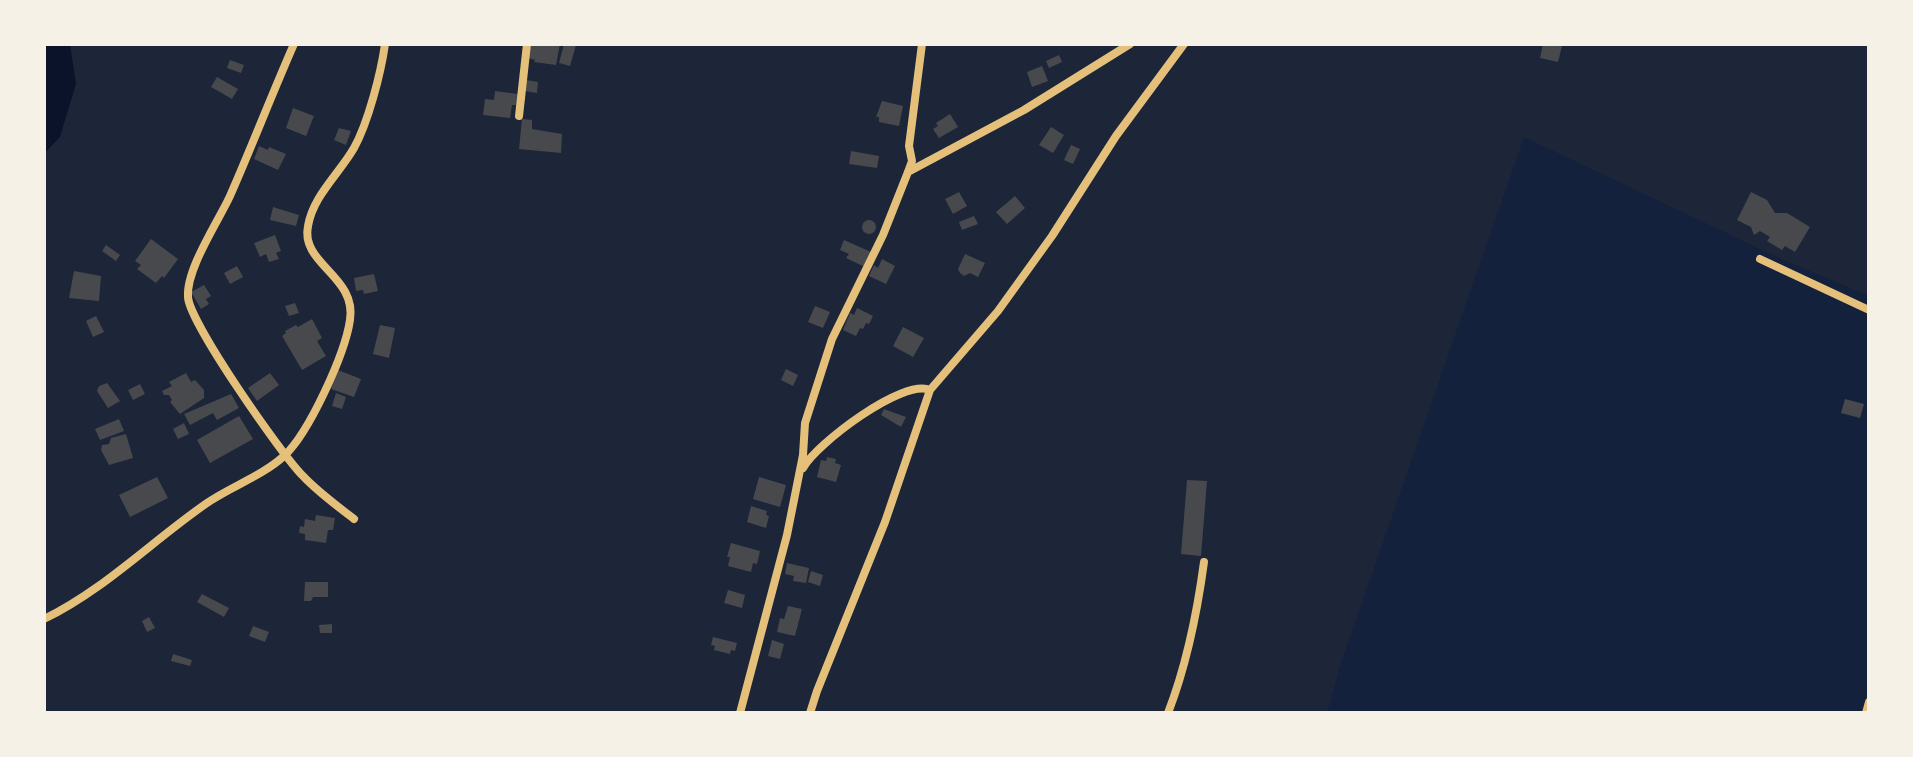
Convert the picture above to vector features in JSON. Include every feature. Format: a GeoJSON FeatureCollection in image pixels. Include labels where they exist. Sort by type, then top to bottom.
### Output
{"type":"FeatureCollection","features":[{"type":"Feature","properties":{"kind":"street"},"geometry":{"type":"LineString","coordinates":[[294,44],[229,196],[207,239],[187,295],[190,310],[208,343],[285,455],[301,475],[354,519]]}},
{"type":"Feature","properties":{"kind":"street"},"geometry":{"type":"LineString","coordinates":[[44,619],[96,587],[209,502],[259,474],[285,455],[333,376],[350,318],[350,297],[310,248],[306,233],[309,217],[355,147],[382,64],[385,44]]}},
{"type":"Feature","properties":{"kind":"street"},"geometry":{"type":"LineString","coordinates":[[519,116],[527,44]]}},
{"type":"Feature","properties":{"kind":"street"},"geometry":{"type":"LineString","coordinates":[[740,713],[769,611],[799,475],[805,423],[832,339],[883,235],[912,161],[909,146],[922,44]]}},
{"type":"Feature","properties":{"kind":"street"},"geometry":{"type":"LineString","coordinates":[[908,172],[1024,110],[1130,44]]}},
{"type":"Feature","properties":{"kind":"street"},"geometry":{"type":"LineString","coordinates":[[810,713],[885,522],[930,390],[998,311],[1052,236],[1116,136],[1184,44]]}},
{"type":"Feature","properties":{"kind":"street"},"geometry":{"type":"LineString","coordinates":[[1760,259],[1869,310]]}},
{"type":"Feature","properties":{"kind":"street"},"geometry":{"type":"LineString","coordinates":[[799,475],[806,462],[871,409],[900,395],[924,388],[930,390]]}},
{"type":"Feature","properties":{"kind":"street"},"geometry":{"type":"LineString","coordinates":[[1168,713],[1183,675],[1198,608],[1204,562]]}},
{"type":"Feature","properties":{"kind":"street"},"geometry":{"type":"LineString","coordinates":[[1866,713],[1869,702]]}},
{"type":"Feature","properties":{"kind":"shaded area"},"geometry":{"type":"Polygon","coordinates":[[[44,44],[1869,44],[1869,296],[1777,257],[1524,137],[1341,663],[1327,713],[44,713],[44,44]]]}},
{"type":"Feature","properties":{"kind":"shaded area"},"geometry":{"type":"Polygon","coordinates":[[[44,44],[70,44],[76,84],[60,137],[44,154],[44,44]]]}},
{"type":"Feature","properties":{"kind":"building"},"geometry":{"type":"Polygon","coordinates":[[[531,44],[560,44],[556,65],[534,62],[528,58],[531,44]]]}},
{"type":"Feature","properties":{"kind":"building"},"geometry":{"type":"Polygon","coordinates":[[[564,44],[576,45],[570,66],[559,63],[564,44]]]}},
{"type":"Feature","properties":{"kind":"building"},"geometry":{"type":"Polygon","coordinates":[[[1543,44],[1562,46],[1558,62],[1540,58],[1543,44]]]}},
{"type":"Feature","properties":{"kind":"building"},"geometry":{"type":"Polygon","coordinates":[[[1059,55],[1062,62],[1049,68],[1046,61],[1059,55]]]}},
{"type":"Feature","properties":{"kind":"building"},"geometry":{"type":"Polygon","coordinates":[[[230,60],[244,65],[241,73],[227,68],[230,60]]]}},
{"type":"Feature","properties":{"kind":"building"},"geometry":{"type":"Polygon","coordinates":[[[1042,66],[1048,81],[1032,87],[1027,72],[1042,66]]]}},
{"type":"Feature","properties":{"kind":"building"},"geometry":{"type":"Polygon","coordinates":[[[217,77],[238,89],[232,99],[211,87],[217,77]]]}},
{"type":"Feature","properties":{"kind":"building"},"geometry":{"type":"Polygon","coordinates":[[[526,80],[538,82],[537,93],[525,91],[526,80]]]}},
{"type":"Feature","properties":{"kind":"building"},"geometry":{"type":"Polygon","coordinates":[[[495,91],[518,94],[510,118],[483,115],[485,99],[494,100],[495,91]]]}},
{"type":"Feature","properties":{"kind":"building"},"geometry":{"type":"Polygon","coordinates":[[[882,101],[903,106],[899,126],[879,122],[879,117],[876,117],[882,101]]]}},
{"type":"Feature","properties":{"kind":"building"},"geometry":{"type":"Polygon","coordinates":[[[293,108],[314,116],[306,136],[286,128],[293,108]]]}},
{"type":"Feature","properties":{"kind":"building"},"geometry":{"type":"Polygon","coordinates":[[[950,114],[958,127],[939,138],[933,129],[938,126],[936,123],[950,114]]]}},
{"type":"Feature","properties":{"kind":"building"},"geometry":{"type":"Polygon","coordinates":[[[522,119],[532,120],[532,129],[562,134],[561,153],[519,149],[522,119]]]}},
{"type":"Feature","properties":{"kind":"building"},"geometry":{"type":"Polygon","coordinates":[[[1051,127],[1064,135],[1053,153],[1039,145],[1051,127]]]}},
{"type":"Feature","properties":{"kind":"building"},"geometry":{"type":"Polygon","coordinates":[[[339,128],[351,131],[346,145],[334,140],[339,128]]]}},
{"type":"Feature","properties":{"kind":"building"},"geometry":{"type":"Polygon","coordinates":[[[1071,145],[1080,149],[1073,164],[1064,160],[1071,145]]]}},
{"type":"Feature","properties":{"kind":"building"},"geometry":{"type":"Polygon","coordinates":[[[259,146],[286,154],[278,170],[254,159],[259,146]]]}},
{"type":"Feature","properties":{"kind":"building"},"geometry":{"type":"Polygon","coordinates":[[[851,151],[879,156],[877,168],[849,164],[851,151]]]}},
{"type":"Feature","properties":{"kind":"building"},"geometry":{"type":"Polygon","coordinates":[[[959,192],[967,206],[953,214],[945,199],[959,192]]]}},
{"type":"Feature","properties":{"kind":"building"},"geometry":{"type":"Polygon","coordinates":[[[1751,192],[1767,200],[1775,213],[1787,213],[1810,227],[1795,252],[1785,246],[1782,250],[1767,241],[1770,237],[1760,231],[1754,235],[1751,227],[1737,220],[1751,192]]]}},
{"type":"Feature","properties":{"kind":"building"},"geometry":{"type":"Polygon","coordinates":[[[1015,196],[1025,208],[1007,224],[996,212],[1015,196]]]}},
{"type":"Feature","properties":{"kind":"building"},"geometry":{"type":"Polygon","coordinates":[[[273,207],[299,215],[296,226],[270,220],[273,207]]]}},
{"type":"Feature","properties":{"kind":"building"},"geometry":{"type":"Polygon","coordinates":[[[974,216],[978,224],[962,230],[959,222],[974,216]]]}},
{"type":"Feature","properties":{"kind":"building"},"geometry":{"type":"Polygon","coordinates":[[[869,220],[876,227],[869,234],[862,227],[869,220]]]}},
{"type":"Feature","properties":{"kind":"building"},"geometry":{"type":"Polygon","coordinates":[[[275,235],[281,251],[276,253],[279,259],[269,262],[266,254],[260,257],[254,243],[275,235]]]}},
{"type":"Feature","properties":{"kind":"building"},"geometry":{"type":"Polygon","coordinates":[[[151,239],[178,259],[164,278],[162,276],[156,283],[137,269],[141,265],[135,261],[151,239]]]}},
{"type":"Feature","properties":{"kind":"building"},"geometry":{"type":"Polygon","coordinates":[[[844,240],[871,252],[865,267],[846,258],[849,254],[840,250],[844,240]]]}},
{"type":"Feature","properties":{"kind":"building"},"geometry":{"type":"Polygon","coordinates":[[[106,245],[120,255],[116,261],[102,251],[106,245]]]}},
{"type":"Feature","properties":{"kind":"building"},"geometry":{"type":"Polygon","coordinates":[[[965,254],[985,263],[978,277],[960,273],[958,269],[965,254]]]}},
{"type":"Feature","properties":{"kind":"building"},"geometry":{"type":"Polygon","coordinates":[[[882,259],[895,266],[886,284],[869,276],[874,265],[878,268],[882,259]]]}},
{"type":"Feature","properties":{"kind":"building"},"geometry":{"type":"Polygon","coordinates":[[[237,266],[243,277],[230,284],[224,273],[237,266]]]}},
{"type":"Feature","properties":{"kind":"building"},"geometry":{"type":"Polygon","coordinates":[[[74,271],[101,276],[99,301],[69,298],[74,271]]]}},
{"type":"Feature","properties":{"kind":"building"},"geometry":{"type":"Polygon","coordinates":[[[374,274],[378,291],[364,294],[363,290],[356,291],[354,278],[374,274]]]}},
{"type":"Feature","properties":{"kind":"building"},"geometry":{"type":"Polygon","coordinates":[[[204,285],[211,296],[206,299],[209,304],[201,309],[191,292],[204,285]]]}},
{"type":"Feature","properties":{"kind":"building"},"geometry":{"type":"Polygon","coordinates":[[[295,303],[299,313],[289,316],[285,306],[295,303]]]}},
{"type":"Feature","properties":{"kind":"building"},"geometry":{"type":"Polygon","coordinates":[[[815,306],[830,312],[823,328],[808,322],[815,306]]]}},
{"type":"Feature","properties":{"kind":"building"},"geometry":{"type":"Polygon","coordinates":[[[857,308],[873,316],[856,336],[843,330],[850,313],[854,315],[857,308]]]}},
{"type":"Feature","properties":{"kind":"building"},"geometry":{"type":"Polygon","coordinates":[[[96,316],[104,332],[93,337],[86,321],[96,316]]]}},
{"type":"Feature","properties":{"kind":"building"},"geometry":{"type":"Polygon","coordinates":[[[312,319],[322,338],[317,341],[326,356],[302,370],[282,336],[285,331],[312,319]]]}},
{"type":"Feature","properties":{"kind":"building"},"geometry":{"type":"Polygon","coordinates":[[[380,325],[395,328],[389,358],[373,354],[380,325]]]}},
{"type":"Feature","properties":{"kind":"building"},"geometry":{"type":"Polygon","coordinates":[[[903,327],[924,338],[913,357],[893,346],[903,327]]]}},
{"type":"Feature","properties":{"kind":"building"},"geometry":{"type":"Polygon","coordinates":[[[786,369],[798,375],[793,386],[781,380],[786,369]]]}},
{"type":"Feature","properties":{"kind":"building"},"geometry":{"type":"Polygon","coordinates":[[[338,370],[361,379],[354,397],[331,389],[338,370]]]}},
{"type":"Feature","properties":{"kind":"building"},"geometry":{"type":"Polygon","coordinates":[[[186,373],[191,382],[195,380],[204,390],[204,398],[180,414],[170,402],[169,395],[164,395],[162,391],[172,386],[169,382],[186,373]]]}},
{"type":"Feature","properties":{"kind":"building"},"geometry":{"type":"Polygon","coordinates":[[[270,373],[279,385],[257,401],[248,388],[270,373]]]}},
{"type":"Feature","properties":{"kind":"building"},"geometry":{"type":"Polygon","coordinates":[[[107,383],[120,401],[108,408],[97,391],[99,386],[107,383]]]}},
{"type":"Feature","properties":{"kind":"building"},"geometry":{"type":"Polygon","coordinates":[[[140,384],[145,394],[133,400],[128,390],[140,384]]]}},
{"type":"Feature","properties":{"kind":"building"},"geometry":{"type":"Polygon","coordinates":[[[336,393],[346,397],[342,409],[332,406],[336,393]]]}},
{"type":"Feature","properties":{"kind":"building"},"geometry":{"type":"Polygon","coordinates":[[[231,394],[239,408],[217,420],[213,413],[190,425],[184,414],[231,394]]]}},
{"type":"Feature","properties":{"kind":"building"},"geometry":{"type":"Polygon","coordinates":[[[1845,399],[1864,404],[1860,418],[1841,413],[1845,399]]]}},
{"type":"Feature","properties":{"kind":"building"},"geometry":{"type":"Polygon","coordinates":[[[884,409],[906,417],[901,427],[881,415],[884,409]]]}},
{"type":"Feature","properties":{"kind":"building"},"geometry":{"type":"Polygon","coordinates":[[[239,416],[253,439],[210,463],[197,440],[239,416]]]}},
{"type":"Feature","properties":{"kind":"building"},"geometry":{"type":"Polygon","coordinates":[[[119,419],[124,431],[100,440],[95,429],[119,419]]]}},
{"type":"Feature","properties":{"kind":"building"},"geometry":{"type":"Polygon","coordinates":[[[184,423],[189,434],[178,439],[173,429],[184,423]]]}},
{"type":"Feature","properties":{"kind":"building"},"geometry":{"type":"Polygon","coordinates":[[[126,434],[133,458],[109,465],[101,450],[102,445],[109,444],[111,438],[126,434]]]}},
{"type":"Feature","properties":{"kind":"building"},"geometry":{"type":"Polygon","coordinates":[[[827,457],[836,459],[835,463],[841,465],[836,482],[817,477],[821,460],[826,461],[827,457]]]}},
{"type":"Feature","properties":{"kind":"building"},"geometry":{"type":"Polygon","coordinates":[[[157,477],[168,498],[130,517],[119,495],[157,477]]]}},
{"type":"Feature","properties":{"kind":"building"},"geometry":{"type":"Polygon","coordinates":[[[759,477],[786,485],[780,507],[753,499],[759,477]]]}},
{"type":"Feature","properties":{"kind":"building"},"geometry":{"type":"Polygon","coordinates":[[[1187,480],[1207,481],[1201,556],[1181,554],[1187,480]]]}},
{"type":"Feature","properties":{"kind":"building"},"geometry":{"type":"Polygon","coordinates":[[[751,506],[767,511],[766,528],[747,522],[751,506]]]}},
{"type":"Feature","properties":{"kind":"building"},"geometry":{"type":"Polygon","coordinates":[[[316,515],[335,518],[333,530],[328,530],[326,543],[305,540],[305,534],[299,533],[305,519],[315,521],[316,515]]]}},
{"type":"Feature","properties":{"kind":"building"},"geometry":{"type":"Polygon","coordinates":[[[731,543],[760,551],[751,572],[728,566],[731,543]]]}},
{"type":"Feature","properties":{"kind":"building"},"geometry":{"type":"Polygon","coordinates":[[[787,563],[809,568],[806,583],[793,581],[794,576],[785,574],[787,563]]]}},
{"type":"Feature","properties":{"kind":"building"},"geometry":{"type":"Polygon","coordinates":[[[811,571],[823,575],[820,586],[808,582],[811,571]]]}},
{"type":"Feature","properties":{"kind":"building"},"geometry":{"type":"Polygon","coordinates":[[[305,582],[328,582],[328,597],[313,597],[311,601],[304,601],[305,582]]]}},
{"type":"Feature","properties":{"kind":"building"},"geometry":{"type":"Polygon","coordinates":[[[728,590],[745,595],[742,608],[724,603],[728,590]]]}},
{"type":"Feature","properties":{"kind":"building"},"geometry":{"type":"Polygon","coordinates":[[[202,594],[229,608],[224,617],[197,602],[202,594]]]}},
{"type":"Feature","properties":{"kind":"building"},"geometry":{"type":"Polygon","coordinates":[[[788,606],[802,609],[795,636],[777,632],[780,618],[784,619],[788,606]]]}},
{"type":"Feature","properties":{"kind":"building"},"geometry":{"type":"Polygon","coordinates":[[[149,617],[155,628],[147,632],[142,621],[149,617]]]}},
{"type":"Feature","properties":{"kind":"building"},"geometry":{"type":"Polygon","coordinates":[[[332,624],[332,633],[320,633],[319,625],[332,624]]]}},
{"type":"Feature","properties":{"kind":"building"},"geometry":{"type":"Polygon","coordinates":[[[253,626],[269,632],[265,642],[249,636],[253,626]]]}},
{"type":"Feature","properties":{"kind":"building"},"geometry":{"type":"Polygon","coordinates":[[[713,637],[737,643],[735,651],[731,650],[730,654],[714,650],[715,646],[711,645],[713,637]]]}},
{"type":"Feature","properties":{"kind":"building"},"geometry":{"type":"Polygon","coordinates":[[[772,640],[784,644],[780,659],[768,656],[772,640]]]}},
{"type":"Feature","properties":{"kind":"building"},"geometry":{"type":"Polygon","coordinates":[[[173,654],[192,660],[190,666],[171,661],[173,654]]]}}]}
